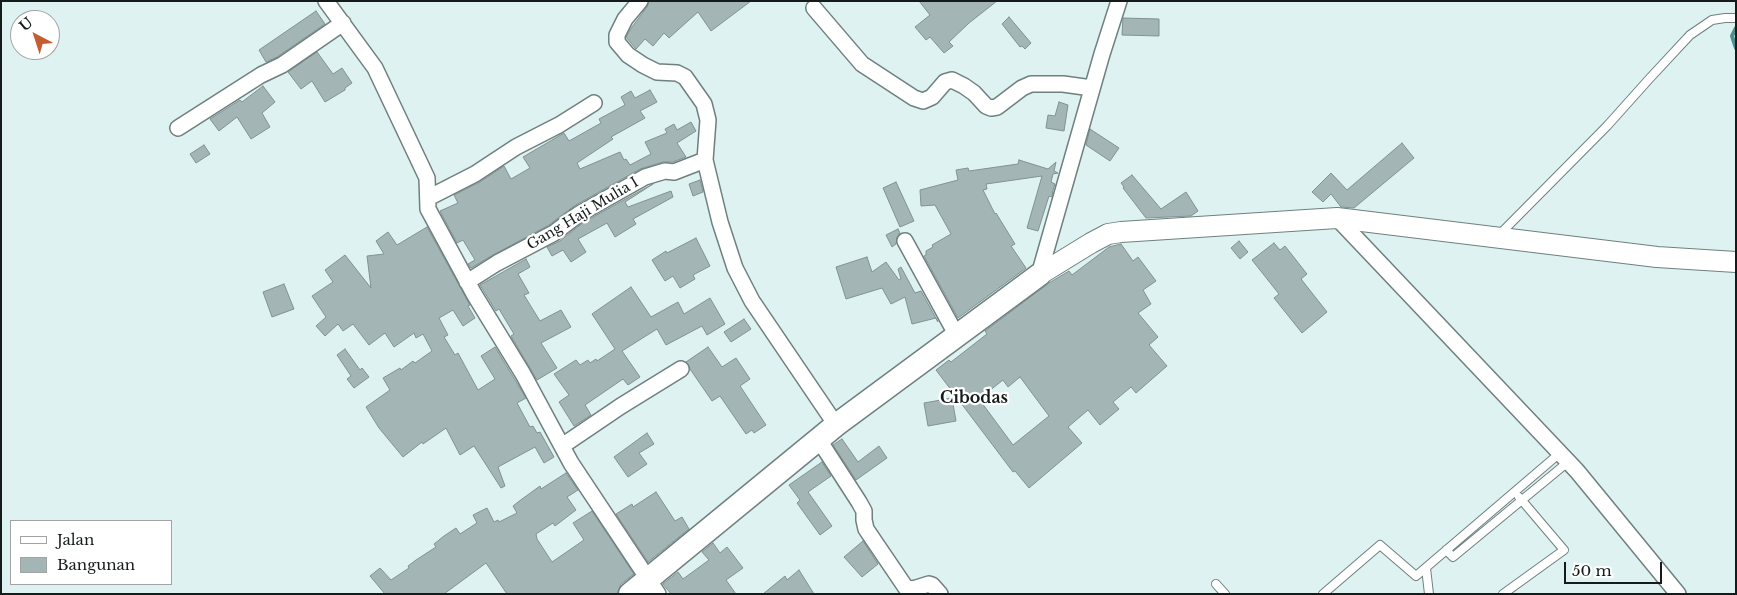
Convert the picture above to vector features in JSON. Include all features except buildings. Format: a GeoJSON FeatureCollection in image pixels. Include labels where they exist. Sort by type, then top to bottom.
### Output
{"type":"FeatureCollection","features":[{"type":"Feature","properties":{"kind":"main road"},"geometry":{"type":"LineString","coordinates":[[630,594],[653,587],[836,425],[1039,275]]}},
{"type":"Feature","properties":{"kind":"street"},"geometry":{"type":"LineString","coordinates":[[326,1],[375,68],[427,178],[428,209],[467,282],[523,374],[562,446],[601,510],[653,587]]}},
{"type":"Feature","properties":{"kind":"street"},"geometry":{"type":"LineString","coordinates":[[640,1],[625,19],[617,35],[617,42],[628,56],[643,65],[657,72],[677,73],[685,77],[707,111],[705,160],[720,222],[735,268],[752,301],[836,425]]}},
{"type":"Feature","properties":{"kind":"street"},"geometry":{"type":"LineString","coordinates":[[1039,275],[1092,88],[1119,1]]}},
{"type":"Feature","properties":{"kind":"street"},"geometry":{"type":"LineString","coordinates":[[814,8],[862,64],[914,98],[923,101],[932,97],[945,82],[952,80],[959,82],[974,93],[986,106],[992,108],[997,107],[1031,84],[1063,84],[1092,88]]}},
{"type":"Feature","properties":{"kind":"street"},"geometry":{"type":"LineString","coordinates":[[178,128],[261,75],[282,65],[343,23]]}},
{"type":"Feature","properties":{"kind":"street"},"geometry":{"type":"LineString","coordinates":[[428,198],[475,174],[516,147],[594,103]]}},
{"type":"Feature","properties":{"kind":"street","name":"Gang Haji Mulia I"},"geometry":{"type":"LineString","coordinates":[[467,282],[497,263],[554,233],[579,214],[645,177],[665,171],[674,172],[705,160]]}},
{"type":"Feature","properties":{"kind":"street"},"geometry":{"type":"LineString","coordinates":[[1039,275],[1091,242],[1108,234],[1337,218],[1657,257],[1736,262]]}},
{"type":"Feature","properties":{"kind":"street"},"geometry":{"type":"LineString","coordinates":[[1337,218],[1564,457],[1678,594]]}},
{"type":"Feature","properties":{"kind":"street"},"geometry":{"type":"LineString","coordinates":[[905,241],[957,336]]}},
{"type":"Feature","properties":{"kind":"street"},"geometry":{"type":"LineString","coordinates":[[562,446],[621,406],[681,370]]}},
{"type":"Feature","properties":{"kind":"street"},"geometry":{"type":"LineString","coordinates":[[819,440],[864,511],[866,529],[906,588],[913,589],[929,584],[940,594]]}},
{"type":"Feature","properties":{"kind":"lane"},"geometry":{"type":"LineString","coordinates":[[1496,238],[1608,126],[1690,35],[1712,20],[1736,18]]}},
{"type":"Feature","properties":{"kind":"lane"},"geometry":{"type":"LineString","coordinates":[[1323,594],[1380,545],[1416,576],[1515,492],[1564,457]]}},
{"type":"Feature","properties":{"kind":"lane"},"geometry":{"type":"LineString","coordinates":[[1446,550],[1453,557],[1522,500],[1564,457]]}},
{"type":"Feature","properties":{"kind":"lane"},"geometry":{"type":"LineString","coordinates":[[1503,594],[1564,550],[1515,492]]}},
{"type":"Feature","properties":{"kind":"lane"},"geometry":{"type":"LineString","coordinates":[[1426,568],[1429,594]]}},
{"type":"Feature","properties":{"kind":"lane"},"geometry":{"type":"LineString","coordinates":[[1216,584],[1225,594]]}},
{"type":"Feature","properties":{"kind":"waterway"},"geometry":{"type":"LineString","coordinates":[[1736,28],[1732,36],[1736,48]]}},
{"type":"Feature","properties":{"kind":"district","name":"Cibodas"},"geometry":{"type":"Point","coordinates":[974,398]}}]}
